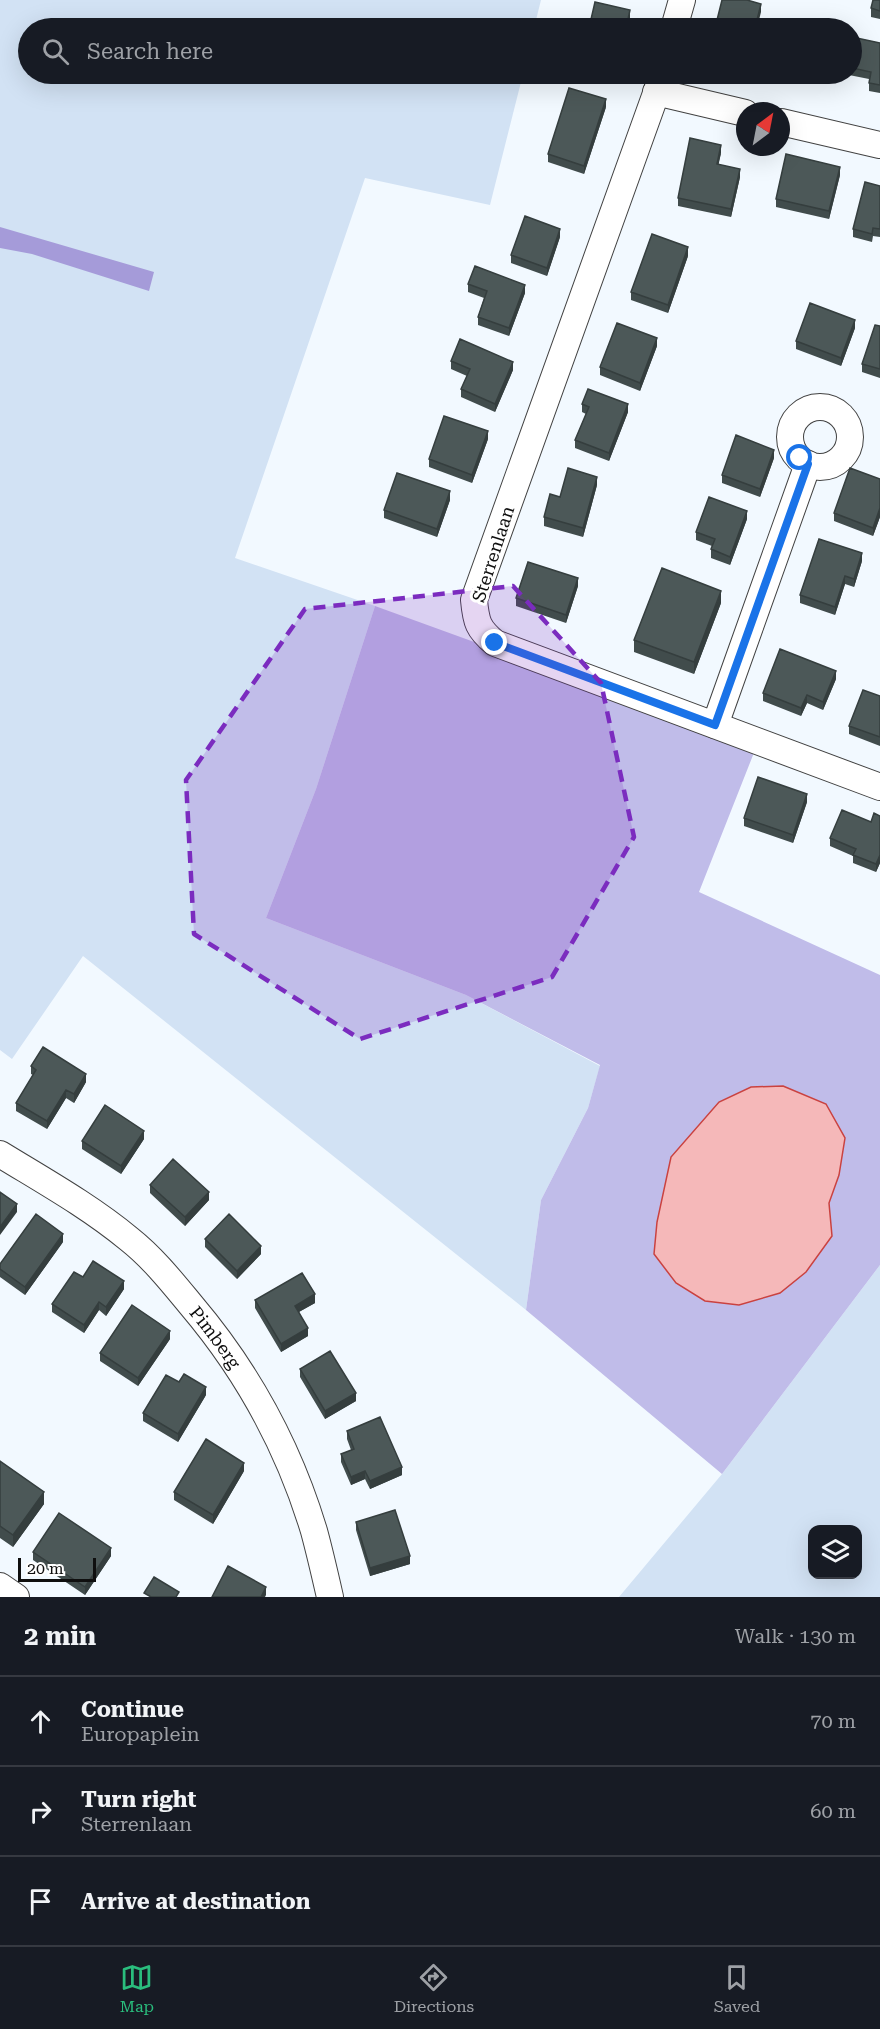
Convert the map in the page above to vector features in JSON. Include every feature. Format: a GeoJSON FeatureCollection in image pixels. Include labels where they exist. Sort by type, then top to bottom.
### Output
{"type":"FeatureCollection","features":[{"type":"Feature","properties":{"kind":"street"},"geometry":{"type":"LineString","coordinates":[[678,18],[682,0]]}},
{"type":"Feature","properties":{"kind":"street","name":"Sterrenlaan"},"geometry":{"type":"LineString","coordinates":[[660,84],[474,600],[476,617],[481,631],[495,643],[880,787]]}},
{"type":"Feature","properties":{"kind":"street"},"geometry":{"type":"LineString","coordinates":[[663,84],[736,110]]}},
{"type":"Feature","properties":{"kind":"street"},"geometry":{"type":"LineString","coordinates":[[790,124],[880,145]]}},
{"type":"Feature","properties":{"kind":"street"},"geometry":{"type":"LineString","coordinates":[[715,725],[808,464]]}},
{"type":"Feature","properties":{"kind":"street","name":"Pimberg"},"geometry":{"type":"LineString","coordinates":[[0,1154],[95,1212],[131,1240],[168,1276],[215,1332],[248,1381],[283,1448],[314,1530],[330,1597]]}},
{"type":"Feature","properties":{"kind":"street"},"geometry":{"type":"LineString","coordinates":[[0,1586],[16,1597]]}},
{"type":"Feature","properties":{"kind":"highlighted area"},"geometry":{"type":"Polygon","coordinates":[[[513,586],[601,683],[634,837],[552,977],[360,1039],[194,934],[186,780],[305,609],[513,586]]]}},
{"type":"Feature","properties":{"kind":"shaded area"},"geometry":{"type":"Polygon","coordinates":[[[0,0],[541,0],[536,18],[18,18],[18,84],[520,84],[490,205],[365,178],[235,558],[375,606],[316,789],[266,918],[466,995],[600,1066],[588,1108],[541,1200],[526,1310],[83,956],[12,1059],[0,1050],[0,0]]]}},
{"type":"Feature","properties":{"kind":"shaded area"},"geometry":{"type":"Polygon","coordinates":[[[0,227],[154,272],[149,291],[32,254],[0,248],[0,227]]]}},
{"type":"Feature","properties":{"kind":"shaded area"},"geometry":{"type":"Polygon","coordinates":[[[375,606],[757,745],[699,892],[880,975],[880,1265],[722,1474],[526,1310],[541,1200],[588,1108],[600,1065],[466,995],[266,918],[316,789],[375,606]]]}},
{"type":"Feature","properties":{"kind":"shaded area"},"geometry":{"type":"Polygon","coordinates":[[[783,1086],[826,1104],[845,1138],[839,1175],[829,1203],[832,1236],[806,1272],[780,1293],[739,1305],[705,1301],[676,1283],[654,1254],[657,1222],[671,1157],[719,1102],[751,1087],[783,1086]]]}},
{"type":"Feature","properties":{"kind":"shaded area"},"geometry":{"type":"Polygon","coordinates":[[[880,1265],[880,1597],[619,1597],[722,1474],[880,1265]]]}},
{"type":"Feature","properties":{"kind":"building"},"geometry":{"type":"Polygon","coordinates":[[[722,0],[747,0],[761,4],[758,18],[718,18],[722,0]]]}},
{"type":"Feature","properties":{"kind":"building"},"geometry":{"type":"Polygon","coordinates":[[[873,0],[880,0],[880,11],[871,8],[873,0]]]}},
{"type":"Feature","properties":{"kind":"building"},"geometry":{"type":"Polygon","coordinates":[[[595,2],[630,10],[628,18],[591,18],[595,2]]]}},
{"type":"Feature","properties":{"kind":"building"},"geometry":{"type":"Polygon","coordinates":[[[862,39],[880,43],[880,85],[869,83],[871,72],[862,70],[862,39]]]}},
{"type":"Feature","properties":{"kind":"building"},"geometry":{"type":"Polygon","coordinates":[[[569,88],[606,99],[584,166],[548,154],[569,88]]]}},
{"type":"Feature","properties":{"kind":"building"},"geometry":{"type":"Polygon","coordinates":[[[690,138],[721,145],[717,164],[740,169],[731,209],[678,198],[690,138]]]}},
{"type":"Feature","properties":{"kind":"building"},"geometry":{"type":"Polygon","coordinates":[[[790,155],[840,167],[829,211],[776,199],[786,156],[790,155]]]}},
{"type":"Feature","properties":{"kind":"building"},"geometry":{"type":"Polygon","coordinates":[[[865,182],[880,186],[880,229],[873,228],[872,234],[853,229],[865,182]]]}},
{"type":"Feature","properties":{"kind":"building"},"geometry":{"type":"Polygon","coordinates":[[[525,216],[560,229],[547,268],[511,255],[525,216]]]}},
{"type":"Feature","properties":{"kind":"building"},"geometry":{"type":"Polygon","coordinates":[[[652,234],[688,247],[668,305],[631,292],[652,234]]]}},
{"type":"Feature","properties":{"kind":"building"},"geometry":{"type":"Polygon","coordinates":[[[475,266],[525,285],[509,328],[478,317],[487,291],[468,284],[475,266]]]}},
{"type":"Feature","properties":{"kind":"building"},"geometry":{"type":"Polygon","coordinates":[[[810,303],[855,320],[841,358],[796,341],[810,303]]]}},
{"type":"Feature","properties":{"kind":"building"},"geometry":{"type":"Polygon","coordinates":[[[617,323],[657,338],[640,383],[600,367],[617,323]]]}},
{"type":"Feature","properties":{"kind":"building"},"geometry":{"type":"Polygon","coordinates":[[[875,325],[880,326],[880,369],[862,364],[875,325]]]}},
{"type":"Feature","properties":{"kind":"building"},"geometry":{"type":"Polygon","coordinates":[[[460,339],[513,362],[495,404],[461,389],[470,369],[451,361],[460,339]]]}},
{"type":"Feature","properties":{"kind":"building"},"geometry":{"type":"Polygon","coordinates":[[[588,389],[628,404],[609,453],[575,440],[589,407],[582,404],[588,389]]]}},
{"type":"Feature","properties":{"kind":"building"},"geometry":{"type":"Polygon","coordinates":[[[444,416],[488,431],[472,475],[429,459],[444,416]]]}},
{"type":"Feature","properties":{"kind":"building"},"geometry":{"type":"Polygon","coordinates":[[[736,435],[774,450],[760,489],[722,475],[736,435]]]}},
{"type":"Feature","properties":{"kind":"building"},"geometry":{"type":"Polygon","coordinates":[[[568,468],[597,477],[583,528],[544,517],[550,494],[560,497],[568,468]]]}},
{"type":"Feature","properties":{"kind":"building"},"geometry":{"type":"Polygon","coordinates":[[[850,468],[880,479],[880,508],[873,528],[834,513],[850,468]]]}},
{"type":"Feature","properties":{"kind":"building"},"geometry":{"type":"Polygon","coordinates":[[[397,473],[450,491],[437,529],[384,510],[397,473]]]}},
{"type":"Feature","properties":{"kind":"building"},"geometry":{"type":"Polygon","coordinates":[[[709,497],[747,511],[730,557],[711,549],[715,539],[696,532],[709,497]]]}},
{"type":"Feature","properties":{"kind":"building"},"geometry":{"type":"Polygon","coordinates":[[[819,539],[862,553],[854,579],[845,576],[835,607],[800,595],[819,539]]]}},
{"type":"Feature","properties":{"kind":"building"},"geometry":{"type":"Polygon","coordinates":[[[528,562],[578,578],[566,615],[516,598],[528,562]]]}},
{"type":"Feature","properties":{"kind":"building"},"geometry":{"type":"Polygon","coordinates":[[[662,568],[721,591],[694,662],[634,640],[662,568]]]}},
{"type":"Feature","properties":{"kind":"building"},"geometry":{"type":"Polygon","coordinates":[[[780,649],[836,671],[823,702],[807,695],[801,708],[763,693],[780,649]]]}},
{"type":"Feature","properties":{"kind":"building"},"geometry":{"type":"Polygon","coordinates":[[[863,690],[880,696],[880,737],[849,726],[863,690]]]}},
{"type":"Feature","properties":{"kind":"building"},"geometry":{"type":"Polygon","coordinates":[[[758,777],[807,794],[793,835],[744,818],[758,777]]]}},
{"type":"Feature","properties":{"kind":"building"},"geometry":{"type":"Polygon","coordinates":[[[842,810],[871,822],[874,813],[880,816],[880,855],[876,864],[853,855],[856,849],[830,838],[842,810]]]}},
{"type":"Feature","properties":{"kind":"building"},"geometry":{"type":"Polygon","coordinates":[[[43,1047],[86,1074],[74,1094],[66,1090],[47,1121],[16,1103],[36,1070],[31,1066],[43,1047]]]}},
{"type":"Feature","properties":{"kind":"building"},"geometry":{"type":"Polygon","coordinates":[[[105,1105],[144,1131],[121,1166],[82,1141],[105,1105]]]}},
{"type":"Feature","properties":{"kind":"building"},"geometry":{"type":"Polygon","coordinates":[[[173,1159],[209,1192],[185,1217],[150,1185],[173,1159]]]}},
{"type":"Feature","properties":{"kind":"building"},"geometry":{"type":"Polygon","coordinates":[[[0,1192],[17,1204],[0,1227],[0,1192]]]}},
{"type":"Feature","properties":{"kind":"building"},"geometry":{"type":"Polygon","coordinates":[[[36,1214],[63,1234],[25,1287],[0,1269],[0,1264],[36,1214]]]}},
{"type":"Feature","properties":{"kind":"building"},"geometry":{"type":"Polygon","coordinates":[[[229,1214],[261,1246],[237,1271],[205,1239],[229,1214]]]}},
{"type":"Feature","properties":{"kind":"building"},"geometry":{"type":"Polygon","coordinates":[[[93,1261],[124,1281],[106,1307],[99,1302],[84,1325],[52,1304],[74,1272],[83,1277],[93,1261]]]}},
{"type":"Feature","properties":{"kind":"building"},"geometry":{"type":"Polygon","coordinates":[[[302,1273],[315,1294],[295,1306],[308,1328],[281,1344],[255,1300],[302,1273]]]}},
{"type":"Feature","properties":{"kind":"building"},"geometry":{"type":"Polygon","coordinates":[[[132,1305],[170,1331],[138,1378],[100,1353],[132,1305]]]}},
{"type":"Feature","properties":{"kind":"building"},"geometry":{"type":"Polygon","coordinates":[[[330,1351],[356,1393],[325,1411],[300,1369],[330,1351]]]}},
{"type":"Feature","properties":{"kind":"building"},"geometry":{"type":"Polygon","coordinates":[[[184,1374],[206,1387],[178,1434],[143,1413],[166,1375],[179,1382],[184,1374]]]}},
{"type":"Feature","properties":{"kind":"building"},"geometry":{"type":"Polygon","coordinates":[[[380,1417],[402,1467],[370,1481],[365,1471],[351,1477],[341,1454],[354,1449],[347,1431],[380,1417]]]}},
{"type":"Feature","properties":{"kind":"building"},"geometry":{"type":"Polygon","coordinates":[[[206,1439],[244,1463],[213,1515],[174,1492],[206,1439]]]}},
{"type":"Feature","properties":{"kind":"building"},"geometry":{"type":"Polygon","coordinates":[[[0,1461],[44,1492],[13,1535],[0,1526],[0,1461]]]}},
{"type":"Feature","properties":{"kind":"building"},"geometry":{"type":"Polygon","coordinates":[[[395,1510],[410,1556],[370,1568],[356,1522],[395,1510]]]}},
{"type":"Feature","properties":{"kind":"building"},"geometry":{"type":"Polygon","coordinates":[[[59,1513],[111,1548],[85,1587],[33,1552],[59,1513]]]}},
{"type":"Feature","properties":{"kind":"building"},"geometry":{"type":"Polygon","coordinates":[[[228,1566],[266,1587],[261,1597],[212,1597],[228,1566]]]}},
{"type":"Feature","properties":{"kind":"building"},"geometry":{"type":"Polygon","coordinates":[[[154,1577],[179,1592],[176,1597],[151,1597],[144,1593],[154,1577]]]}},
{"type":"Feature","properties":{"kind":"route"},"geometry":{"type":"LineString","coordinates":[[495,643],[715,725],[808,464],[800,458]]}}]}
